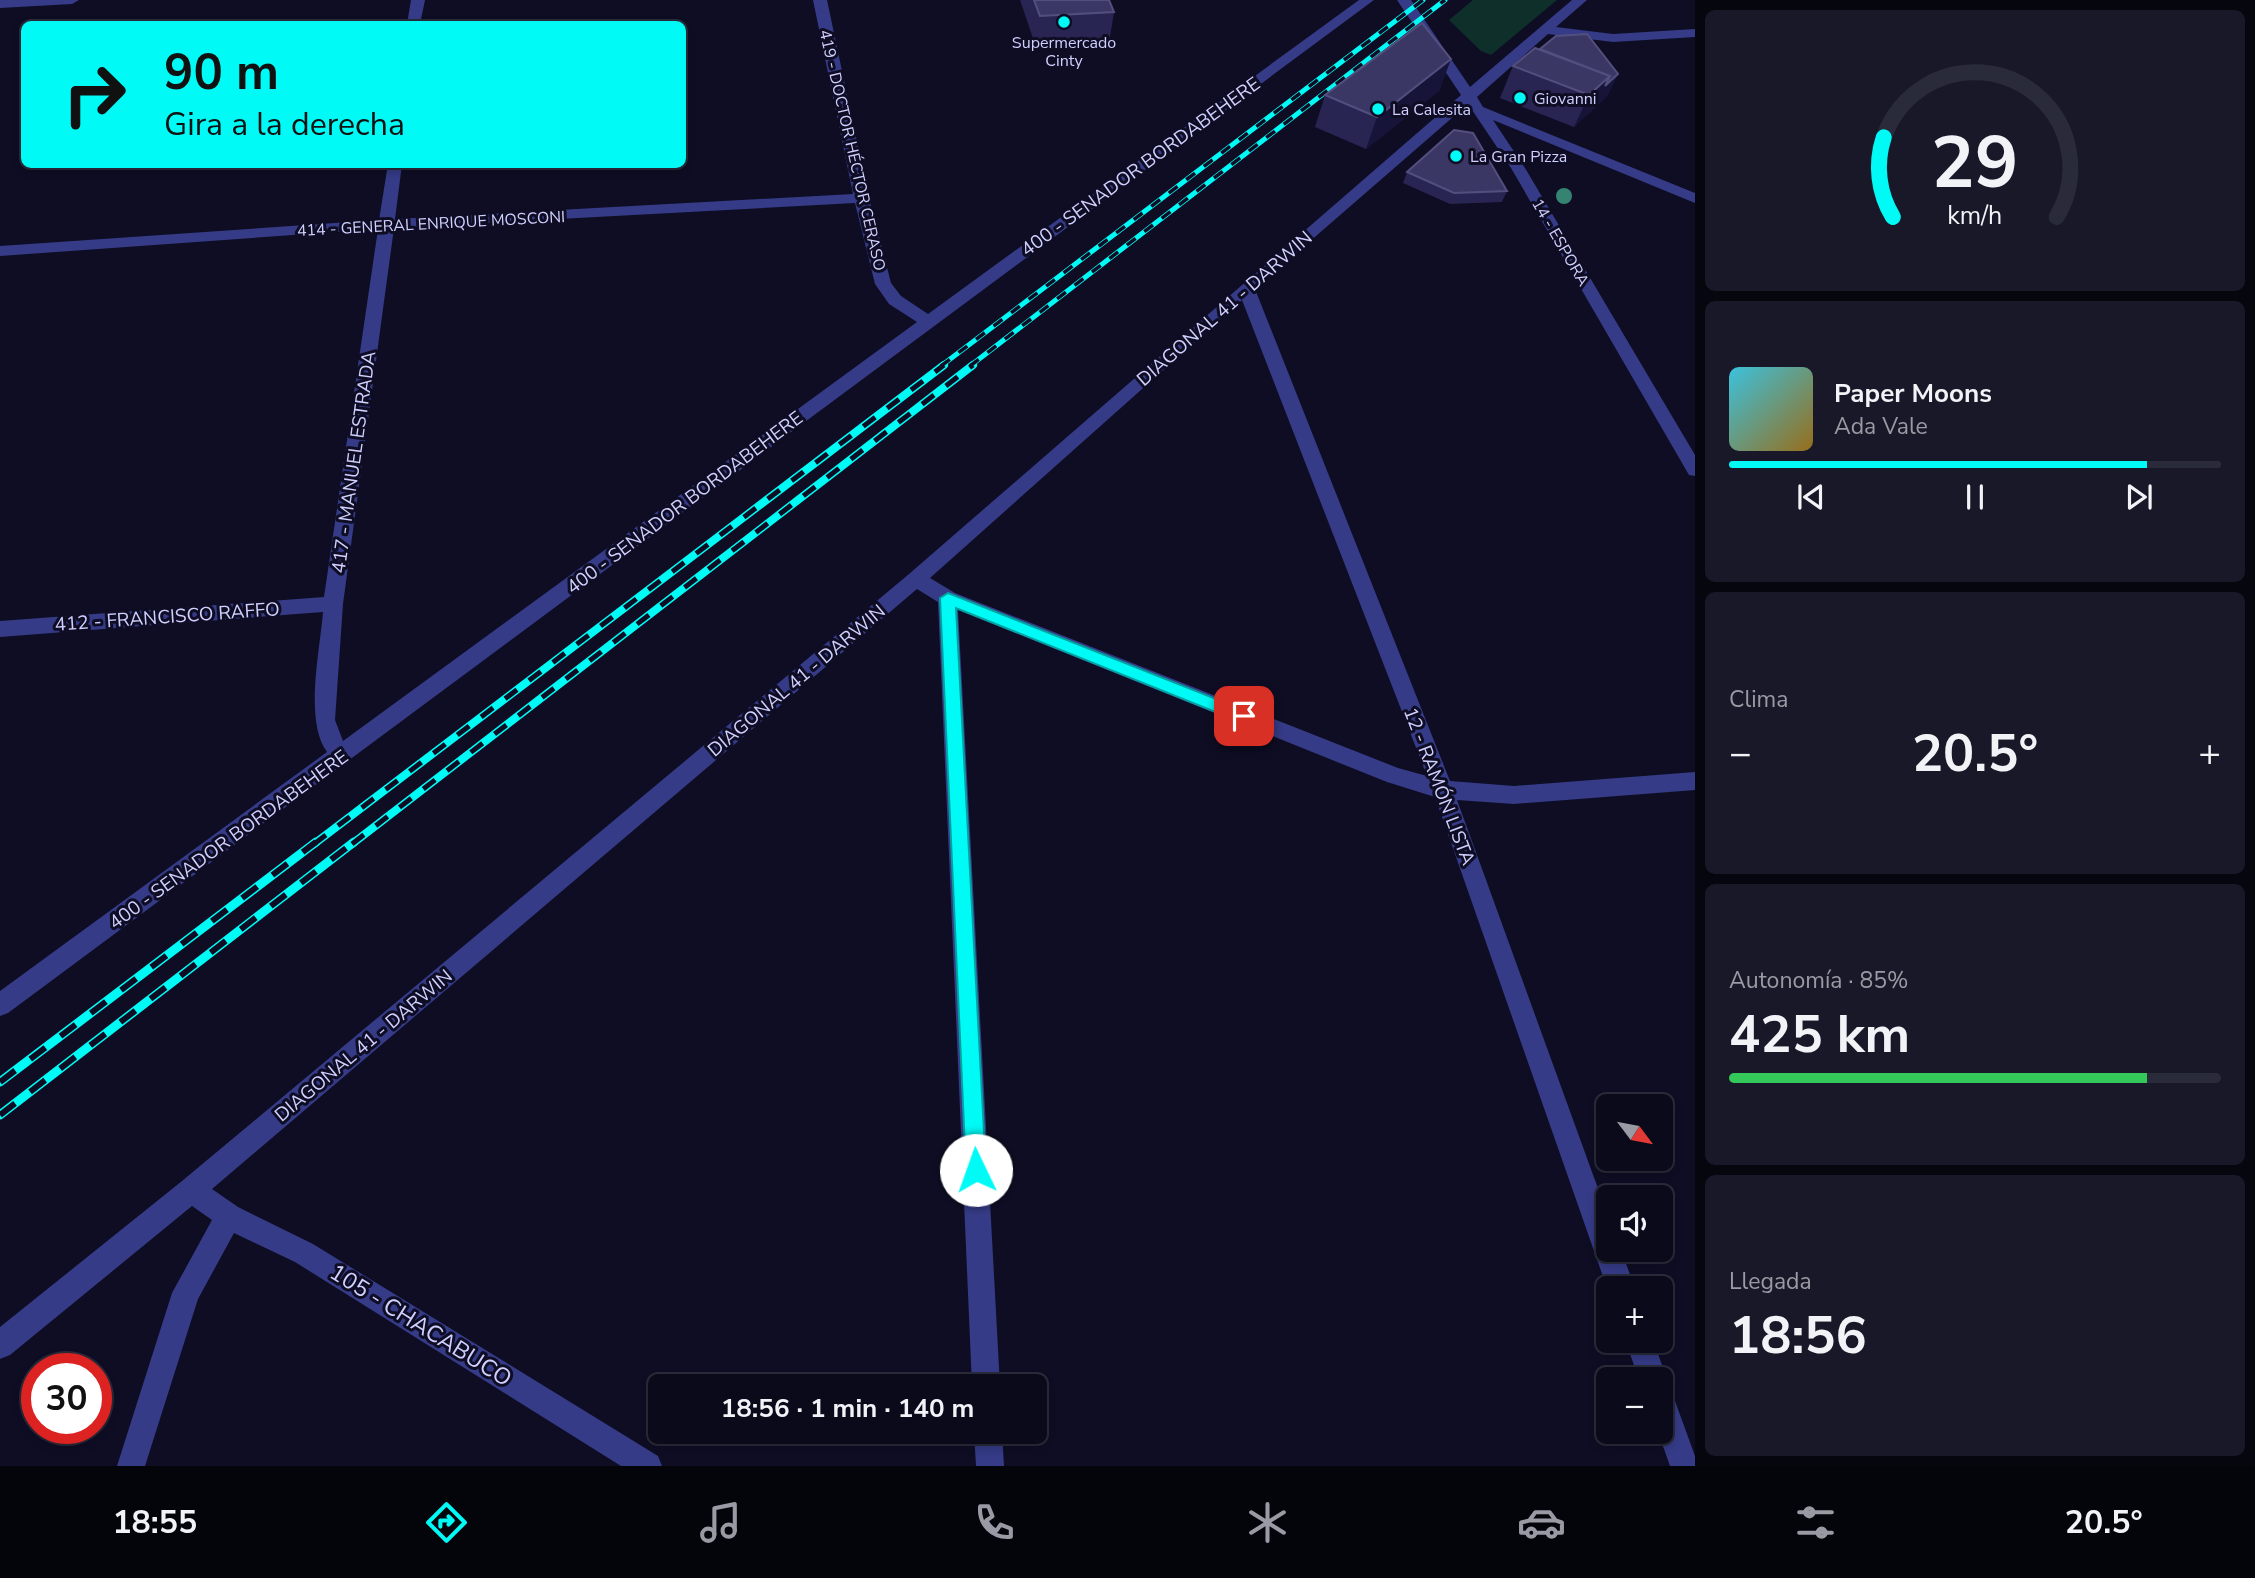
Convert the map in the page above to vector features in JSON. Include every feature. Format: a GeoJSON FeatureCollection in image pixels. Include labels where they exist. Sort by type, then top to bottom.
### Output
{"type":"FeatureCollection","features":[{"type":"Feature","properties":{"kind":"street"},"geometry":{"type":"LineString","coordinates":[[0,4],[72,0]]}},
{"type":"Feature","properties":{"kind":"street"},"geometry":{"type":"LineString","coordinates":[[414,21],[418,0]]}},
{"type":"Feature","properties":{"kind":"street","name":"419 - DOCTOR HÉCTOR CERASO"},"geometry":{"type":"LineString","coordinates":[[820,0],[861,198],[883,284],[895,300],[927,321]]}},
{"type":"Feature","properties":{"kind":"street","name":"400 - SENADOR BORDABEHERE"},"geometry":{"type":"LineString","coordinates":[[0,1005],[1367,0]]}},
{"type":"Feature","properties":{"kind":"street","name":"14 - ESPORA"},"geometry":{"type":"LineString","coordinates":[[1404,0],[1518,168],[1695,470]]}},
{"type":"Feature","properties":{"kind":"street","name":"DIAGONAL 41 - DARWIN"},"geometry":{"type":"LineString","coordinates":[[0,1345],[191,1190],[916,579],[1246,288],[1475,102],[1580,0]]}},
{"type":"Feature","properties":{"kind":"street"},"geometry":{"type":"LineString","coordinates":[[1547,30],[1613,38],[1695,33]]}},
{"type":"Feature","properties":{"kind":"street"},"geometry":{"type":"LineString","coordinates":[[1475,102],[1695,198]]}},
{"type":"Feature","properties":{"kind":"street","name":"417 - MANUEL ESTRADA"},"geometry":{"type":"LineString","coordinates":[[342,756],[330,740],[325,720],[333,604],[394,168]]}},
{"type":"Feature","properties":{"kind":"street","name":"414 - GENERAL ENRIQUE MOSCONI"},"geometry":{"type":"LineString","coordinates":[[0,251],[387,224],[861,198]]}},
{"type":"Feature","properties":{"kind":"street","name":"12 - RAMÓN LISTA"},"geometry":{"type":"LineString","coordinates":[[1246,288],[1443,790],[1617,1276]]}},
{"type":"Feature","properties":{"kind":"street"},"geometry":{"type":"LineString","coordinates":[[916,579],[948,598],[1395,776],[1443,790],[1514,795],[1695,781]]}},
{"type":"Feature","properties":{"kind":"street"},"geometry":{"type":"LineString","coordinates":[[948,598],[985,1374]]}},
{"type":"Feature","properties":{"kind":"street","name":"412 - FRANCISCO RAFFO"},"geometry":{"type":"LineString","coordinates":[[0,629],[333,604]]}},
{"type":"Feature","properties":{"kind":"street","name":"105 - CHACABUCO"},"geometry":{"type":"LineString","coordinates":[[191,1190],[229,1216],[304,1253],[648,1466]]}},
{"type":"Feature","properties":{"kind":"street"},"geometry":{"type":"LineString","coordinates":[[131,1466],[186,1293],[229,1216]]}},
{"type":"Feature","properties":{"kind":"street"},"geometry":{"type":"LineString","coordinates":[[1673,1434],[1684,1466]]}},
{"type":"Feature","properties":{"kind":"street"},"geometry":{"type":"LineString","coordinates":[[988,1444],[989,1466]]}},
{"type":"Feature","properties":{"kind":"green space"},"geometry":{"type":"Polygon","coordinates":[[[1473,0],[1557,0],[1491,55],[1481,51],[1449,20],[1473,0]]]}},
{"type":"Feature","properties":{"kind":"building"},"geometry":{"type":"Polygon","coordinates":[[[1034,0],[1109,0],[1114,12],[1040,16],[1034,0]]]}},
{"type":"Feature","properties":{"kind":"building"},"geometry":{"type":"Polygon","coordinates":[[[1422,23],[1451,59],[1377,117],[1325,95],[1422,23]]]}},
{"type":"Feature","properties":{"kind":"building"},"geometry":{"type":"Polygon","coordinates":[[[1587,34],[1618,74],[1605,86],[1610,76],[1540,49],[1556,36],[1587,34]]]}},
{"type":"Feature","properties":{"kind":"building"},"geometry":{"type":"Polygon","coordinates":[[[1535,48],[1610,76],[1589,95],[1513,66],[1535,48]]]}},
{"type":"Feature","properties":{"kind":"building"},"geometry":{"type":"Polygon","coordinates":[[[1454,130],[1473,133],[1507,191],[1454,193],[1407,172],[1454,130]]]}},
{"type":"Feature","properties":{"kind":"railway"},"geometry":{"type":"LineString","coordinates":[[941,366],[1423,0]]}},
{"type":"Feature","properties":{"kind":"railway"},"geometry":{"type":"LineString","coordinates":[[970,366],[1445,0]]}},
{"type":"Feature","properties":{"kind":"railway"},"geometry":{"type":"LineString","coordinates":[[314,844],[944,365]]}},
{"type":"Feature","properties":{"kind":"railway"},"geometry":{"type":"LineString","coordinates":[[352,844],[973,365]]}},
{"type":"Feature","properties":{"kind":"railway"},"geometry":{"type":"LineString","coordinates":[[0,1082],[316,842]]}},
{"type":"Feature","properties":{"kind":"railway"},"geometry":{"type":"LineString","coordinates":[[0,1115],[354,842]]}},
{"type":"Feature","properties":{"kind":"place","name":"Supermercado Cinty"},"geometry":{"type":"Point","coordinates":[1064,22]}},
{"type":"Feature","properties":{"kind":"place","name":"Giovanni"},"geometry":{"type":"Point","coordinates":[1520,98]}},
{"type":"Feature","properties":{"kind":"place","name":"La Calesita"},"geometry":{"type":"Point","coordinates":[1378,109]}},
{"type":"Feature","properties":{"kind":"place","name":"La Gran Pizza"},"geometry":{"type":"Point","coordinates":[1456,156]}},
{"type":"Feature","properties":{"kind":"route"},"geometry":{"type":"LineString","coordinates":[[976,1170],[948,598],[1244,716]]}}]}
